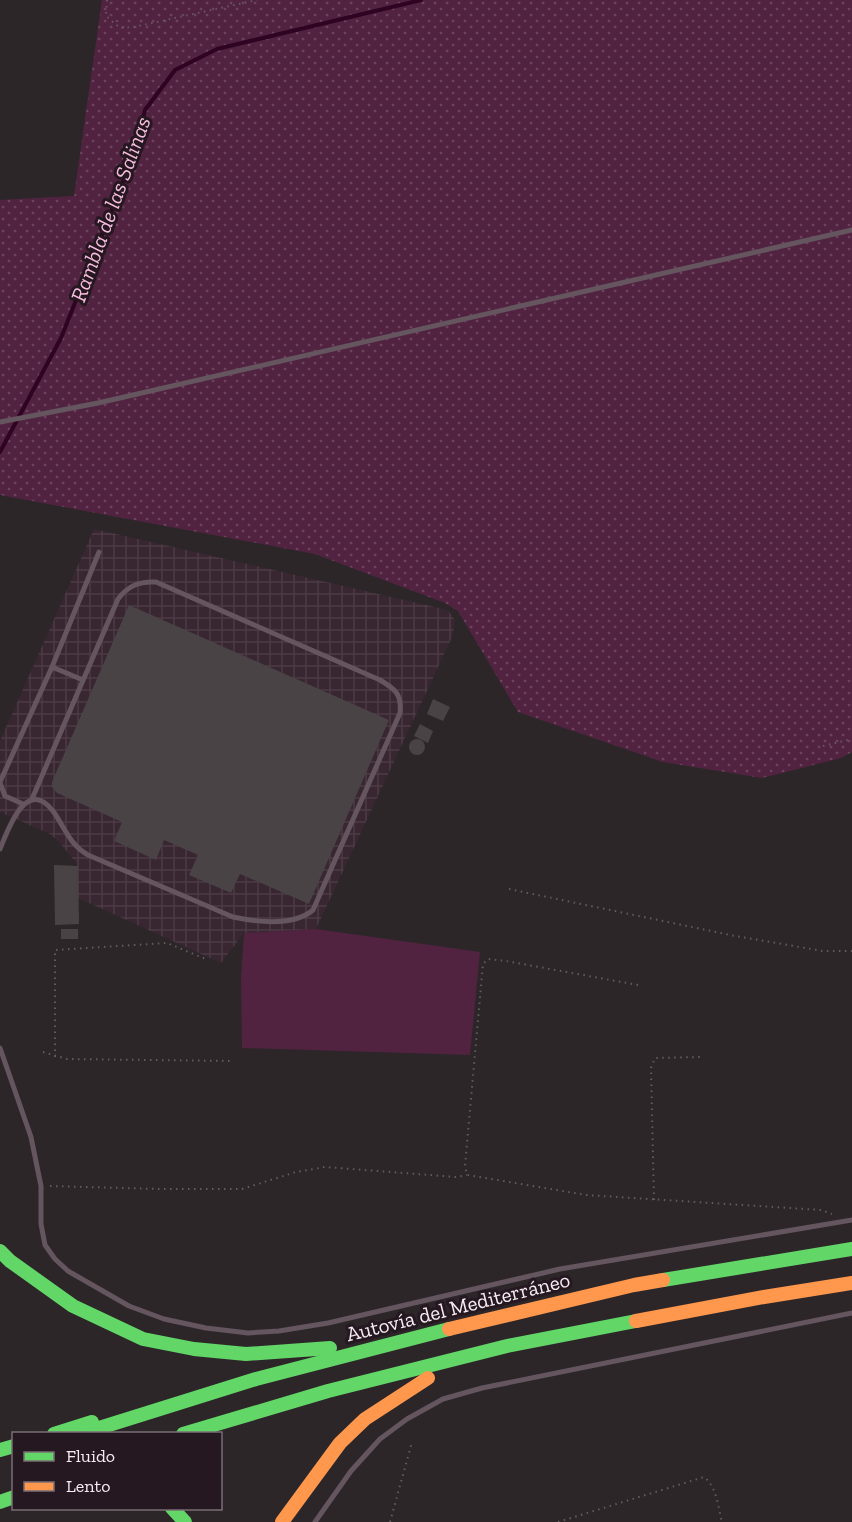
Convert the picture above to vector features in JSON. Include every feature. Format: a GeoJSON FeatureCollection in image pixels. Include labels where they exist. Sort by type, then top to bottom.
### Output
{"type":"FeatureCollection","features":[{"type":"Feature","properties":{"kind":"highway","name":"Autovía del Mediterráneo"},"geometry":{"type":"LineString","coordinates":[[86,1432],[256,1379],[444,1330],[634,1285],[852,1249]]}},
{"type":"Feature","properties":{"kind":"highway"},"geometry":{"type":"LineString","coordinates":[[0,1251],[10,1261],[73,1306],[143,1338],[194,1349],[246,1354],[330,1348]]}},
{"type":"Feature","properties":{"kind":"highway"},"geometry":{"type":"LineString","coordinates":[[190,1432],[328,1391],[507,1346],[764,1297],[852,1283]]}},
{"type":"Feature","properties":{"kind":"highway"},"geometry":{"type":"LineString","coordinates":[[60,1432],[330,1348],[588,1289],[634,1285]]}},
{"type":"Feature","properties":{"kind":"highway"},"geometry":{"type":"LineString","coordinates":[[222,1433],[428,1377],[606,1334],[619,1326]]}},
{"type":"Feature","properties":{"kind":"highway"},"geometry":{"type":"LineString","coordinates":[[282,1522],[340,1443],[365,1419],[428,1377]]}},
{"type":"Feature","properties":{"kind":"highway"},"geometry":{"type":"LineString","coordinates":[[173,1510],[185,1522]]}},
{"type":"Feature","properties":{"kind":"lane"},"geometry":{"type":"LineString","coordinates":[[0,422],[98,403],[852,230]]}},
{"type":"Feature","properties":{"kind":"lane"},"geometry":{"type":"LineString","coordinates":[[23,804],[5,796],[0,782],[52,667],[99,552]]}},
{"type":"Feature","properties":{"kind":"lane"},"geometry":{"type":"LineString","coordinates":[[0,849],[15,815],[23,804],[32,800],[47,805],[71,842],[88,855],[216,910],[252,921],[297,919],[313,910],[400,713],[401,702],[396,692],[380,680],[177,591],[156,582],[132,585],[118,599],[32,800]]}},
{"type":"Feature","properties":{"kind":"lane"},"geometry":{"type":"LineString","coordinates":[[52,667],[83,680]]}},
{"type":"Feature","properties":{"kind":"lane"},"geometry":{"type":"LineString","coordinates":[[0,1048],[31,1137],[41,1186],[41,1224],[45,1245],[55,1259],[68,1271],[129,1306],[164,1319],[206,1328],[248,1333],[279,1331],[328,1323],[560,1269],[850,1220]]}},
{"type":"Feature","properties":{"kind":"lane"},"geometry":{"type":"LineString","coordinates":[[315,1522],[351,1471],[380,1439],[407,1419],[443,1399],[482,1388],[852,1313]]}},
{"type":"Feature","properties":{"kind":"path"},"geometry":{"type":"LineString","coordinates":[[107,0],[106,16],[120,28],[134,27],[257,0]]}},
{"type":"Feature","properties":{"kind":"path"},"geometry":{"type":"LineString","coordinates":[[823,746],[852,739]]}},
{"type":"Feature","properties":{"kind":"path"},"geometry":{"type":"LineString","coordinates":[[509,889],[735,936],[823,951],[852,951]]}},
{"type":"Feature","properties":{"kind":"path"},"geometry":{"type":"LineString","coordinates":[[55,1057],[55,950],[167,943],[208,960]]}},
{"type":"Feature","properties":{"kind":"path"},"geometry":{"type":"LineString","coordinates":[[467,1175],[465,1166],[483,964],[488,959],[506,961],[638,985]]}},
{"type":"Feature","properties":{"kind":"path"},"geometry":{"type":"LineString","coordinates":[[43,1052],[67,1059],[233,1061]]}},
{"type":"Feature","properties":{"kind":"path"},"geometry":{"type":"LineString","coordinates":[[654,1200],[651,1068],[655,1058],[702,1057]]}},
{"type":"Feature","properties":{"kind":"path"},"geometry":{"type":"LineString","coordinates":[[41,1186],[242,1189],[297,1172],[325,1167],[456,1177],[467,1175],[586,1195],[821,1210],[850,1220]]}},
{"type":"Feature","properties":{"kind":"path"},"geometry":{"type":"LineString","coordinates":[[390,1522],[412,1442]]}},
{"type":"Feature","properties":{"kind":"path"},"geometry":{"type":"LineString","coordinates":[[558,1522],[704,1477],[710,1481],[715,1493],[722,1522]]}},
{"type":"Feature","properties":{"kind":"shaded area"},"geometry":{"type":"Polygon","coordinates":[[[102,0],[852,0],[852,752],[841,758],[762,778],[663,762],[518,712],[458,611],[445,603],[315,554],[0,495],[0,200],[74,196],[102,0]]]}},
{"type":"Feature","properties":{"kind":"shaded area"},"geometry":{"type":"Polygon","coordinates":[[[94,529],[448,610],[455,620],[453,635],[316,929],[244,933],[221,963],[78,898],[77,864],[59,842],[50,834],[0,812],[0,741],[94,529]]]}},
{"type":"Feature","properties":{"kind":"shaded area"},"geometry":{"type":"Polygon","coordinates":[[[316,929],[480,952],[470,1055],[242,1048],[241,978],[244,933],[316,929]]]}},
{"type":"Feature","properties":{"kind":"building"},"geometry":{"type":"Polygon","coordinates":[[[129,605],[389,720],[309,904],[240,874],[231,893],[189,875],[198,855],[164,840],[156,860],[114,841],[122,822],[57,793],[52,787],[52,782],[129,605]]]}},
{"type":"Feature","properties":{"kind":"building"},"geometry":{"type":"Polygon","coordinates":[[[433,699],[450,707],[443,721],[427,714],[433,699]]]}},
{"type":"Feature","properties":{"kind":"building"},"geometry":{"type":"Polygon","coordinates":[[[420,724],[433,731],[428,743],[414,736],[420,724]]]}},
{"type":"Feature","properties":{"kind":"building"},"geometry":{"type":"Polygon","coordinates":[[[417,739],[425,747],[417,755],[409,747],[417,739]]]}},
{"type":"Feature","properties":{"kind":"building"},"geometry":{"type":"Polygon","coordinates":[[[54,865],[78,866],[79,924],[55,925],[54,865]]]}},
{"type":"Feature","properties":{"kind":"building"},"geometry":{"type":"Polygon","coordinates":[[[61,929],[78,929],[78,939],[61,939],[61,929]]]}},
{"type":"Feature","properties":{"kind":"waterway","name":"Rambla de las Salinas"},"geometry":{"type":"LineString","coordinates":[[0,452],[61,338],[134,154],[145,110],[175,70],[217,49],[421,0]]}},
{"type":"Feature","properties":{"kind":"traffic: fast"},"geometry":{"type":"LineString","coordinates":[[663,1280],[852,1249]]}},
{"type":"Feature","properties":{"kind":"traffic: fast"},"geometry":{"type":"LineString","coordinates":[[0,1251],[10,1261],[73,1306],[143,1339],[194,1349],[246,1354],[330,1348]]}},
{"type":"Feature","properties":{"kind":"traffic: fast"},"geometry":{"type":"LineString","coordinates":[[190,1432],[328,1391],[507,1346],[636,1321]]}},
{"type":"Feature","properties":{"kind":"traffic: fast"},"geometry":{"type":"LineString","coordinates":[[86,1432],[256,1379],[449,1329]]}},
{"type":"Feature","properties":{"kind":"traffic: fast"},"geometry":{"type":"LineString","coordinates":[[60,1432],[92,1422]]}},
{"type":"Feature","properties":{"kind":"traffic: fast"},"geometry":{"type":"LineString","coordinates":[[0,1450],[12,1447]]}},
{"type":"Feature","properties":{"kind":"traffic: fast"},"geometry":{"type":"LineString","coordinates":[[0,1502],[12,1498]]}},
{"type":"Feature","properties":{"kind":"traffic: fast"},"geometry":{"type":"LineString","coordinates":[[174,1510],[185,1522]]}},
{"type":"Feature","properties":{"kind":"traffic: slow"},"geometry":{"type":"LineString","coordinates":[[449,1329],[663,1280]]}},
{"type":"Feature","properties":{"kind":"traffic: slow"},"geometry":{"type":"LineString","coordinates":[[636,1321],[852,1283]]}},
{"type":"Feature","properties":{"kind":"traffic: slow"},"geometry":{"type":"LineString","coordinates":[[282,1522],[340,1443],[365,1419],[428,1378]]}}]}
